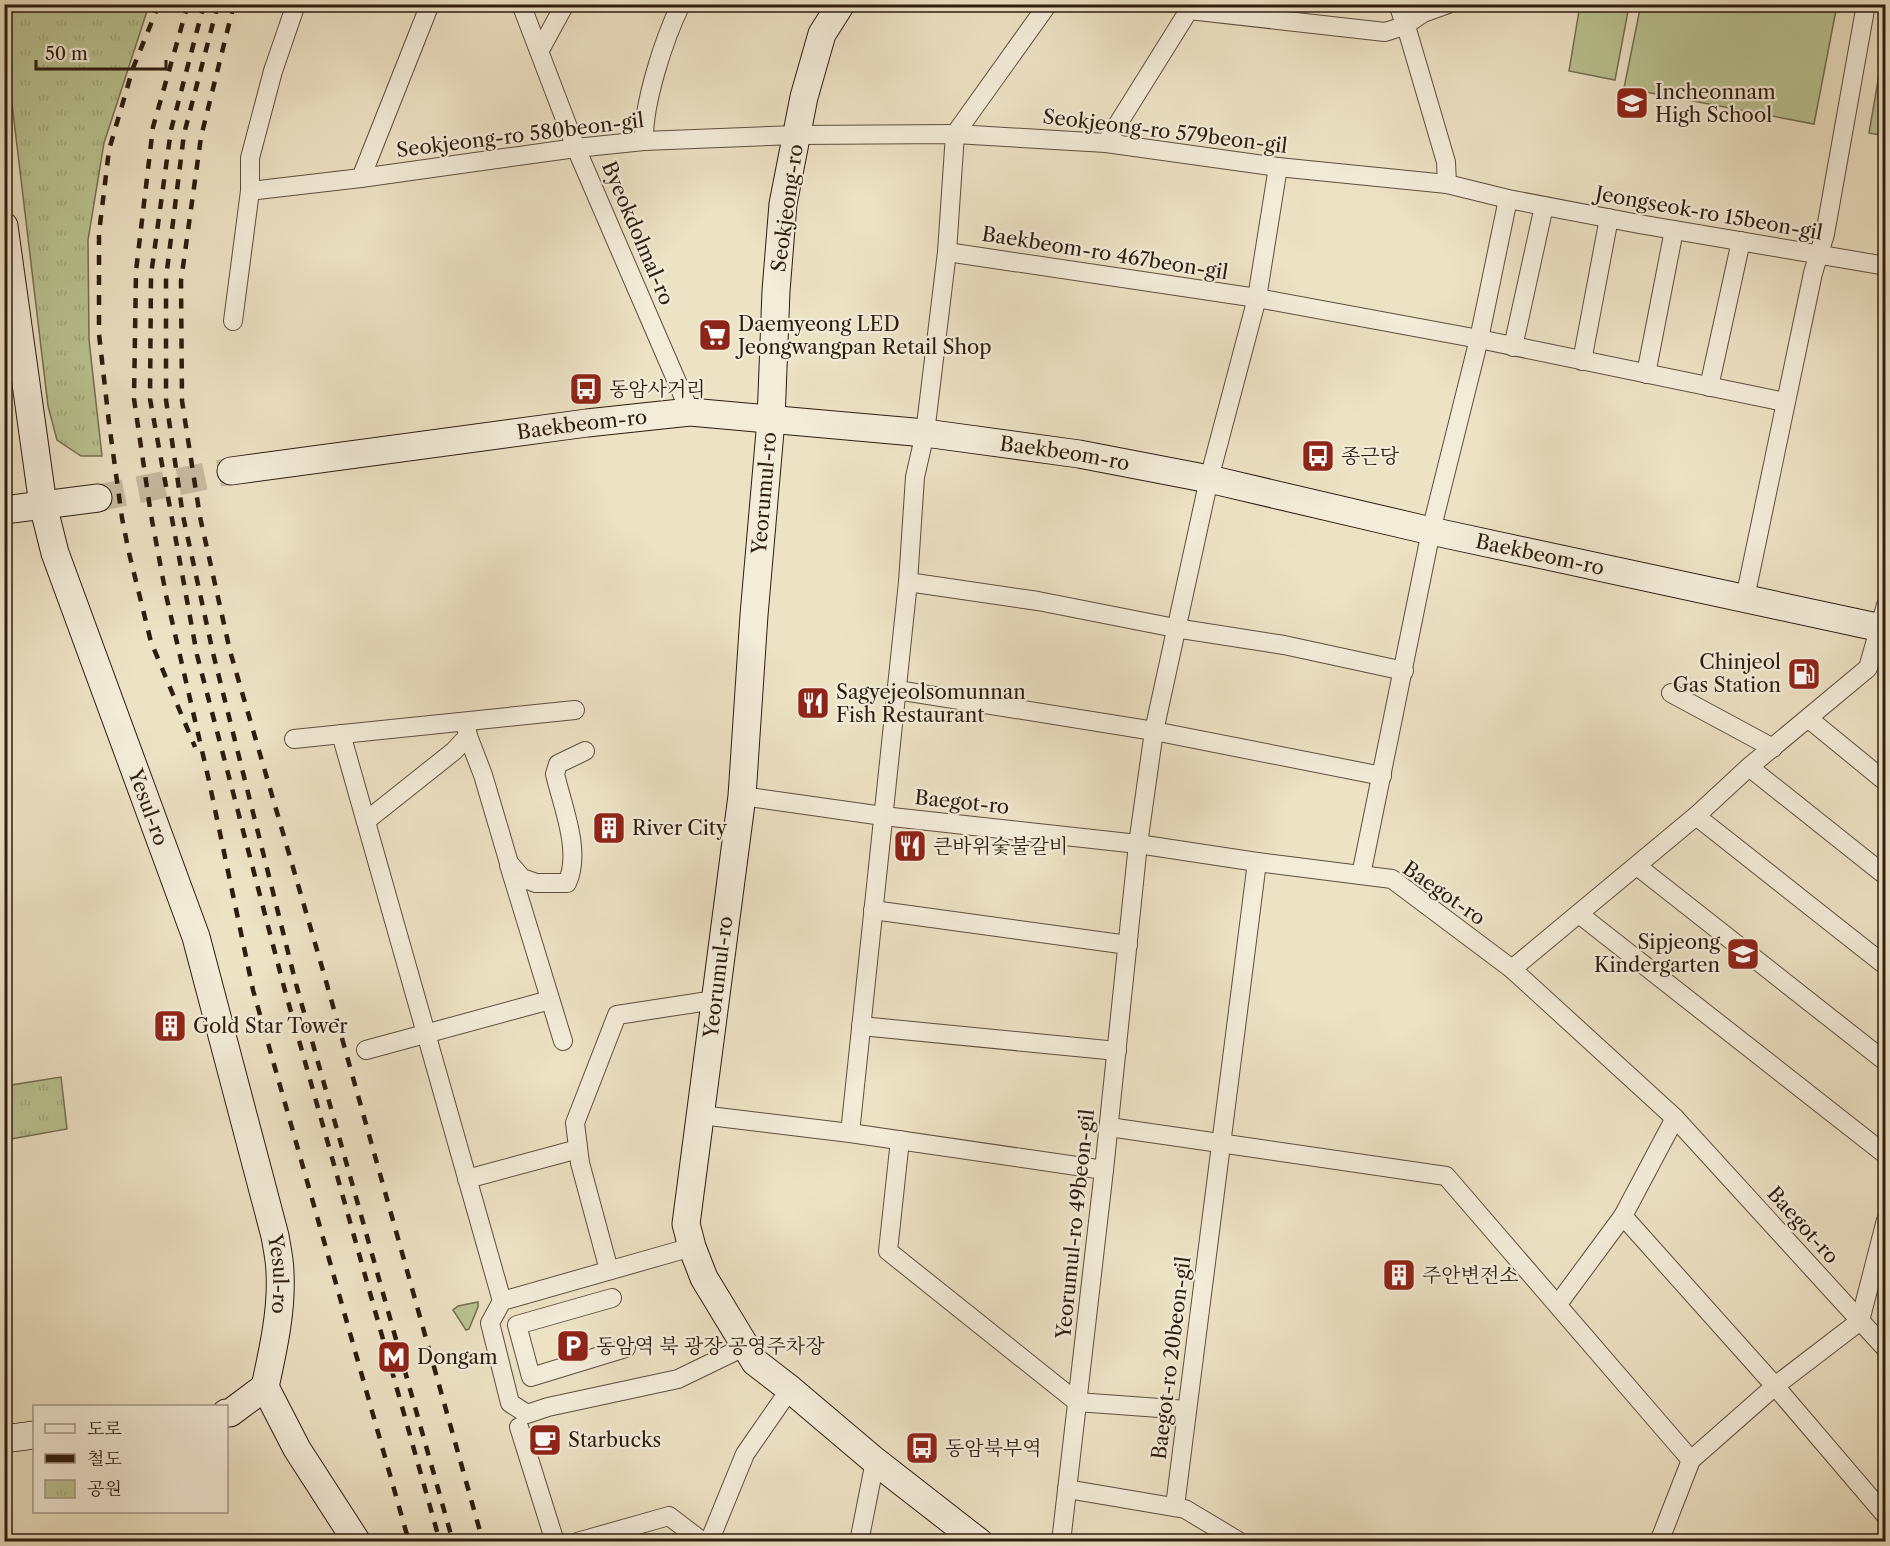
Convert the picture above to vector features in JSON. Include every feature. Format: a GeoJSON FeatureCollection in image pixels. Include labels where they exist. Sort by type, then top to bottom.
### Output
{"type":"FeatureCollection","features":[{"type":"Feature","properties":{"kind":"main road","name":"Seokjeong-ro"},"geometry":{"type":"LineString","coordinates":[[771,420],[776,291],[782,215],[804,97],[822,34],[841,4]]}},
{"type":"Feature","properties":{"kind":"main road","name":"Yesul-ro"},"geometry":{"type":"LineString","coordinates":[[4,226],[11,324],[43,505],[55,553],[196,937],[275,1236],[280,1272],[278,1308],[274,1347],[265,1388]]}},
{"type":"Feature","properties":{"kind":"main road","name":"Baekbeom-ro"},"geometry":{"type":"LineString","coordinates":[[231,471],[587,423],[690,412],[925,433],[1079,454],[1209,479],[1431,531],[1745,598],[1884,620]]}},
{"type":"Feature","properties":{"kind":"main road","name":"Yeorumul-ro"},"geometry":{"type":"LineString","coordinates":[[771,420],[754,615],[742,796],[686,1224],[692,1247],[709,1288],[755,1362],[875,1461],[979,1542]]}},
{"type":"Feature","properties":{"kind":"main road"},"geometry":{"type":"LineString","coordinates":[[4,510],[98,498]]}},
{"type":"Feature","properties":{"kind":"main road"},"geometry":{"type":"LineString","coordinates":[[228,1413],[265,1388],[297,1449],[357,1542]]}},
{"type":"Feature","properties":{"kind":"main road"},"geometry":{"type":"LineString","coordinates":[[4,1439],[33,1435]]}},
{"type":"Feature","properties":{"kind":"street"},"geometry":{"type":"LineString","coordinates":[[232,321],[250,191],[250,158],[273,70],[296,4]]}},
{"type":"Feature","properties":{"kind":"street"},"geometry":{"type":"LineString","coordinates":[[361,178],[430,4]]}},
{"type":"Feature","properties":{"kind":"street","name":"Byeokdolmal-ro"},"geometry":{"type":"LineString","coordinates":[[521,4],[576,148],[690,412]]}},
{"type":"Feature","properties":{"kind":"street"},"geometry":{"type":"LineString","coordinates":[[540,50],[565,4]]}},
{"type":"Feature","properties":{"kind":"street"},"geometry":{"type":"LineString","coordinates":[[644,141],[644,125],[657,68],[681,4]]}},
{"type":"Feature","properties":{"kind":"street"},"geometry":{"type":"LineString","coordinates":[[850,1133],[908,582],[915,477],[925,433],[947,252],[955,134],[1048,4]]}},
{"type":"Feature","properties":{"kind":"street"},"geometry":{"type":"LineString","coordinates":[[1398,4],[1446,162],[1447,184]]}},
{"type":"Feature","properties":{"kind":"street"},"geometry":{"type":"LineString","coordinates":[[1106,143],[1187,7],[1386,32],[1404,26],[1423,13],[1448,4]]}},
{"type":"Feature","properties":{"kind":"street"},"geometry":{"type":"LineString","coordinates":[[1745,598],[1785,402],[1818,255],[1825,234],[1866,4]]}},
{"type":"Feature","properties":{"kind":"street","name":"Seokjeong-ro 579beon-gil"},"geometry":{"type":"LineString","coordinates":[[796,135],[955,134],[1106,143],[1278,167],[1447,184],[1516,201]]}},
{"type":"Feature","properties":{"kind":"street","name":"Seokjeong-ro 580beon-gil"},"geometry":{"type":"LineString","coordinates":[[250,191],[644,141],[796,135]]}},
{"type":"Feature","properties":{"kind":"street","name":"Yeorumul-ro 49beon-gil"},"geometry":{"type":"LineString","coordinates":[[1061,1542],[1109,1127],[1138,844],[1154,731],[1209,479],[1257,298],[1278,167]]}},
{"type":"Feature","properties":{"kind":"street"},"geometry":{"type":"LineString","coordinates":[[1361,875],[1431,531],[1516,201]]}},
{"type":"Feature","properties":{"kind":"street","name":"Jeongseok-ro 15beon-gil"},"geometry":{"type":"LineString","coordinates":[[1516,201],[1886,266]]}},
{"type":"Feature","properties":{"kind":"street"},"geometry":{"type":"LineString","coordinates":[[1513,347],[1544,206]]}},
{"type":"Feature","properties":{"kind":"street"},"geometry":{"type":"LineString","coordinates":[[1582,361],[1609,218]]}},
{"type":"Feature","properties":{"kind":"street"},"geometry":{"type":"LineString","coordinates":[[1646,374],[1674,230]]}},
{"type":"Feature","properties":{"kind":"street"},"geometry":{"type":"LineString","coordinates":[[1709,387],[1741,241]]}},
{"type":"Feature","properties":{"kind":"street","name":"Baekbeom-ro 467beon-gil"},"geometry":{"type":"LineString","coordinates":[[947,252],[1257,298],[1479,339],[1785,402]]}},
{"type":"Feature","properties":{"kind":"street"},"geometry":{"type":"LineString","coordinates":[[908,582],[1038,601],[1175,628],[1284,645],[1404,671]]}},
{"type":"Feature","properties":{"kind":"street"},"geometry":{"type":"LineString","coordinates":[[1512,969],[1637,866],[1749,767],[1868,668],[1884,620]]}},
{"type":"Feature","properties":{"kind":"street"},"geometry":{"type":"LineString","coordinates":[[897,690],[1154,731],[1382,776]]}},
{"type":"Feature","properties":{"kind":"street"},"geometry":{"type":"LineString","coordinates":[[1671,693],[1773,748]]}},
{"type":"Feature","properties":{"kind":"street"},"geometry":{"type":"LineString","coordinates":[[294,739],[341,734],[467,729],[575,710]]}},
{"type":"Feature","properties":{"kind":"street"},"geometry":{"type":"LineString","coordinates":[[1809,719],[1886,782]]}},
{"type":"Feature","properties":{"kind":"street"},"geometry":{"type":"LineString","coordinates":[[366,821],[454,751],[467,729]]}},
{"type":"Feature","properties":{"kind":"street"},"geometry":{"type":"LineString","coordinates":[[467,729],[483,775],[562,1041]]}},
{"type":"Feature","properties":{"kind":"street"},"geometry":{"type":"LineString","coordinates":[[341,734],[502,1301],[490,1323],[510,1403],[527,1414],[548,1407],[678,1379],[744,1347]]}},
{"type":"Feature","properties":{"kind":"street"},"geometry":{"type":"LineString","coordinates":[[509,863],[522,878],[536,883],[567,883],[573,872],[573,850],[555,774],[558,764],[585,751]]}},
{"type":"Feature","properties":{"kind":"street"},"geometry":{"type":"LineString","coordinates":[[1749,767],[1886,876]]}},
{"type":"Feature","properties":{"kind":"street","name":"Baegot-ro"},"geometry":{"type":"LineString","coordinates":[[742,796],[883,816],[1138,844],[1392,879],[1512,969],[1676,1118],[1886,1349]]}},
{"type":"Feature","properties":{"kind":"street"},"geometry":{"type":"LineString","coordinates":[[1696,816],[1826,921],[1886,966]]}},
{"type":"Feature","properties":{"kind":"street","name":"Baegot-ro 20beon-gil"},"geometry":{"type":"LineString","coordinates":[[1175,1506],[1257,862]]}},
{"type":"Feature","properties":{"kind":"street"},"geometry":{"type":"LineString","coordinates":[[1637,866],[1886,1062]]}},
{"type":"Feature","properties":{"kind":"street"},"geometry":{"type":"LineString","coordinates":[[873,910],[1128,945]]}},
{"type":"Feature","properties":{"kind":"street"},"geometry":{"type":"LineString","coordinates":[[1579,914],[1886,1155]]}},
{"type":"Feature","properties":{"kind":"street"},"geometry":{"type":"LineString","coordinates":[[366,1050],[550,1000]]}},
{"type":"Feature","properties":{"kind":"street"},"geometry":{"type":"LineString","coordinates":[[609,1270],[580,1162],[575,1123],[617,1015],[715,1000]]}},
{"type":"Feature","properties":{"kind":"street"},"geometry":{"type":"LineString","coordinates":[[861,1026],[1117,1051]]}},
{"type":"Feature","properties":{"kind":"street"},"geometry":{"type":"LineString","coordinates":[[700,1115],[850,1133],[1104,1170]]}},
{"type":"Feature","properties":{"kind":"street"},"geometry":{"type":"LineString","coordinates":[[1558,1304],[1623,1216],[1676,1118]]}},
{"type":"Feature","properties":{"kind":"street"},"geometry":{"type":"LineString","coordinates":[[1109,1127],[1446,1176],[1690,1460]]}},
{"type":"Feature","properties":{"kind":"street"},"geometry":{"type":"LineString","coordinates":[[900,1140],[888,1251],[1077,1402],[1187,1410]]}},
{"type":"Feature","properties":{"kind":"street"},"geometry":{"type":"LineString","coordinates":[[467,1179],[578,1149]]}},
{"type":"Feature","properties":{"kind":"street"},"geometry":{"type":"LineString","coordinates":[[1623,1216],[1775,1386],[1886,1516]]}},
{"type":"Feature","properties":{"kind":"street"},"geometry":{"type":"LineString","coordinates":[[1659,1542],[1690,1460],[1775,1386],[1860,1321],[1886,1220]]}},
{"type":"Feature","properties":{"kind":"street"},"geometry":{"type":"LineString","coordinates":[[502,1301],[692,1247]]}},
{"type":"Feature","properties":{"kind":"street"},"geometry":{"type":"LineString","coordinates":[[564,1312],[581,1279]]}},
{"type":"Feature","properties":{"kind":"street"},"geometry":{"type":"LineString","coordinates":[[612,1298],[517,1325],[531,1377],[626,1348]]}},
{"type":"Feature","properties":{"kind":"street"},"geometry":{"type":"LineString","coordinates":[[539,1375],[548,1407]]}},
{"type":"Feature","properties":{"kind":"street"},"geometry":{"type":"LineString","coordinates":[[709,1542],[745,1454],[790,1389]]}},
{"type":"Feature","properties":{"kind":"street"},"geometry":{"type":"LineString","coordinates":[[519,1426],[555,1542]]}},
{"type":"Feature","properties":{"kind":"street"},"geometry":{"type":"LineString","coordinates":[[859,1542],[875,1461]]}},
{"type":"Feature","properties":{"kind":"street"},"geometry":{"type":"LineString","coordinates":[[1067,1489],[1185,1509],[1240,1542]]}},
{"type":"Feature","properties":{"kind":"street"},"geometry":{"type":"LineString","coordinates":[[576,1542],[669,1516],[703,1542]]}},
{"type":"Feature","properties":{"kind":"green space"},"geometry":{"type":"Polygon","coordinates":[[[1620,4],[1629,6],[1615,80],[1569,71],[1580,5],[1620,4]]]}},
{"type":"Feature","properties":{"kind":"green space"},"geometry":{"type":"Polygon","coordinates":[[[1641,4],[1837,5],[1814,124],[1624,88],[1641,4]]]}},
{"type":"Feature","properties":{"kind":"green space"},"geometry":{"type":"Polygon","coordinates":[[[4,5],[149,5],[104,143],[88,240],[89,340],[102,456],[81,456],[57,440],[48,406],[5,45],[4,5]]]}},
{"type":"Feature","properties":{"kind":"green space"},"geometry":{"type":"Polygon","coordinates":[[[1885,40],[1885,136],[1869,133],[1885,40]]]}},
{"type":"Feature","properties":{"kind":"green space"},"geometry":{"type":"Polygon","coordinates":[[[61,1077],[67,1129],[5,1140],[5,1086],[61,1077]]]}},
{"type":"Feature","properties":{"kind":"green space"},"geometry":{"type":"Polygon","coordinates":[[[478,1302],[469,1329],[466,1330],[453,1310],[458,1306],[478,1302]]]}},
{"type":"Feature","properties":{"kind":"tunnel"},"geometry":{"type":"LineString","coordinates":[[98,498],[231,471]]}},
{"type":"Feature","properties":{"kind":"railway"},"geometry":{"type":"LineString","coordinates":[[159,4],[133,68],[109,150],[99,233],[99,334],[122,518],[129,553],[151,642],[195,747]]}},
{"type":"Feature","properties":{"kind":"railway"},"geometry":{"type":"LineString","coordinates":[[188,4],[153,127],[136,271],[134,399],[151,515],[166,595],[209,781],[253,990],[409,1542]]}},
{"type":"Feature","properties":{"kind":"railway"},"geometry":{"type":"LineString","coordinates":[[204,4],[171,130],[151,275],[150,399],[197,655],[284,987],[440,1542]]}},
{"type":"Feature","properties":{"kind":"railway"},"geometry":{"type":"LineString","coordinates":[[218,4],[184,134],[166,278],[166,400],[183,516],[213,653],[296,984],[453,1542]]}},
{"type":"Feature","properties":{"kind":"railway"},"geometry":{"type":"LineString","coordinates":[[234,4],[201,137],[181,281],[182,401],[200,517],[230,651],[324,974],[483,1542]]}},
{"type":"Feature","properties":{"kind":"place","name":"Incheonnam High School"},"geometry":{"type":"Point","coordinates":[1632,103]}},
{"type":"Feature","properties":{"kind":"place","name":"Daemyeong LED Jeongwangpan Retail Shop"},"geometry":{"type":"Point","coordinates":[715,335]}},
{"type":"Feature","properties":{"kind":"place","name":"동암사거리"},"geometry":{"type":"Point","coordinates":[586,389]}},
{"type":"Feature","properties":{"kind":"place","name":"종근당"},"geometry":{"type":"Point","coordinates":[1318,456]}},
{"type":"Feature","properties":{"kind":"place","name":"Chinjeol Gas Station"},"geometry":{"type":"Point","coordinates":[1804,674]}},
{"type":"Feature","properties":{"kind":"place","name":"Sagyejeolsomunnan Fish Restaurant"},"geometry":{"type":"Point","coordinates":[813,703]}},
{"type":"Feature","properties":{"kind":"place","name":"River City"},"geometry":{"type":"Point","coordinates":[609,828]}},
{"type":"Feature","properties":{"kind":"place","name":"큰바위숯불갈비"},"geometry":{"type":"Point","coordinates":[910,846]}},
{"type":"Feature","properties":{"kind":"place","name":"Sipjeong Kindergarten"},"geometry":{"type":"Point","coordinates":[1743,954]}},
{"type":"Feature","properties":{"kind":"place","name":"Gold Star Tower"},"geometry":{"type":"Point","coordinates":[170,1026]}},
{"type":"Feature","properties":{"kind":"place","name":"주안변전소"},"geometry":{"type":"Point","coordinates":[1399,1275]}},
{"type":"Feature","properties":{"kind":"place","name":"동암역 북 광장 공영주차장"},"geometry":{"type":"Point","coordinates":[573,1346]}},
{"type":"Feature","properties":{"kind":"place","name":"Dongam"},"geometry":{"type":"Point","coordinates":[394,1357]}},
{"type":"Feature","properties":{"kind":"place","name":"Starbucks"},"geometry":{"type":"Point","coordinates":[545,1440]}},
{"type":"Feature","properties":{"kind":"place","name":"동암북부역"},"geometry":{"type":"Point","coordinates":[922,1448]}}]}
